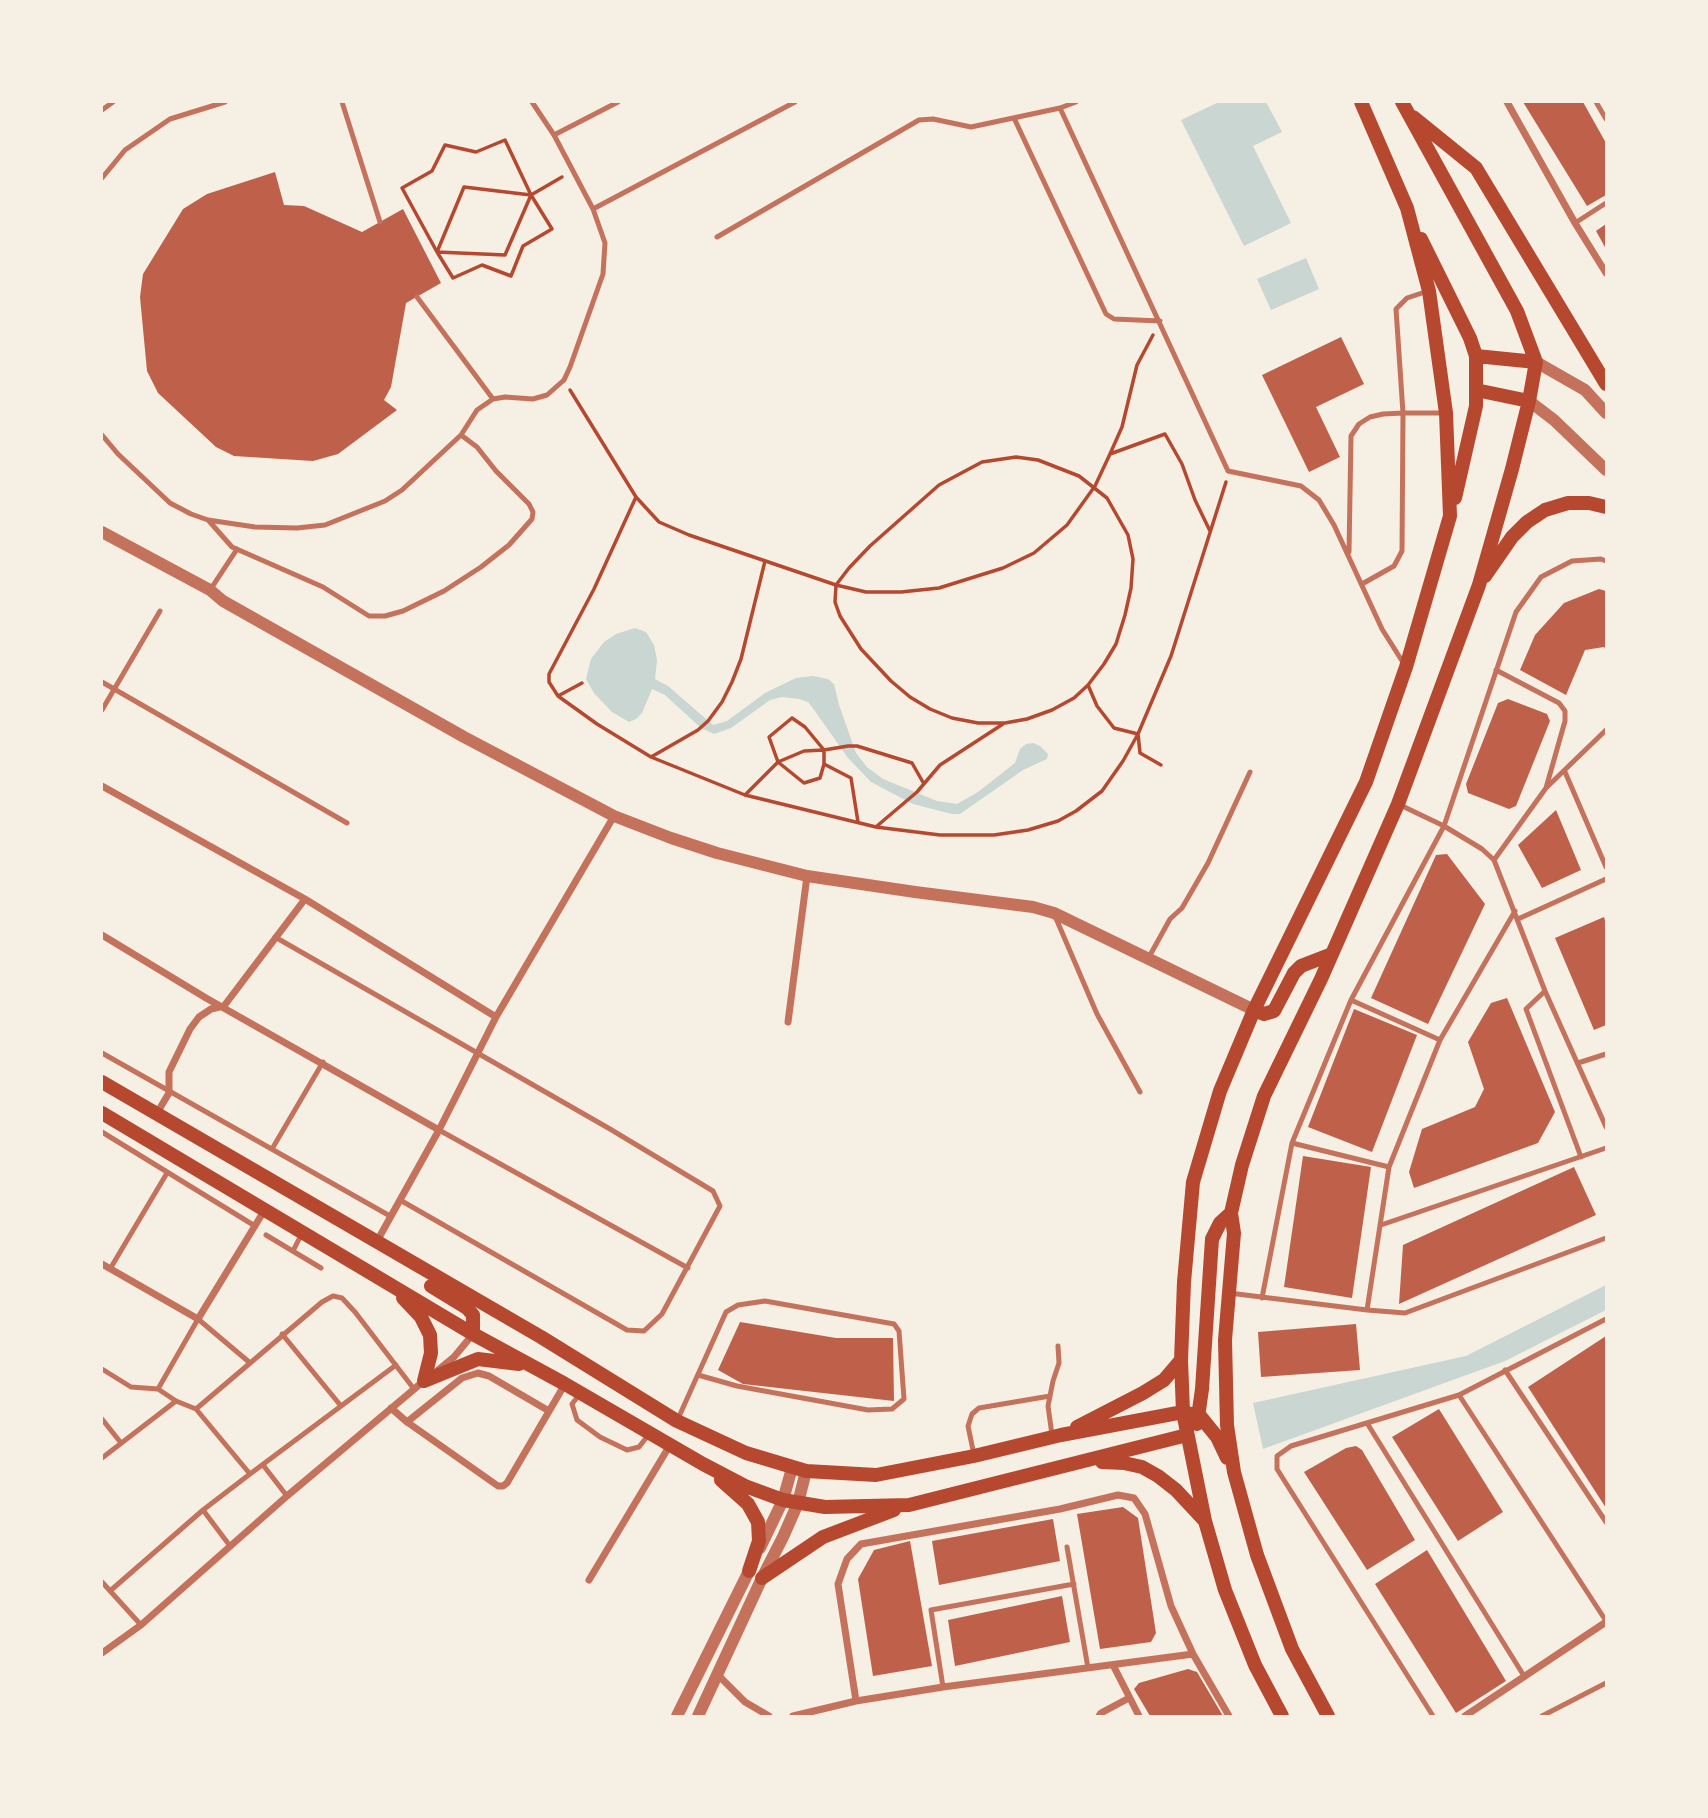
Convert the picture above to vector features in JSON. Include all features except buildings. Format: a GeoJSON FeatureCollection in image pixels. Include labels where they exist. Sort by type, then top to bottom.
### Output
{"type":"FeatureCollection","features":[{"type":"Feature","properties":{"kind":"main road"},"geometry":{"type":"LineString","coordinates":[[1282,1717],[1255,1665],[1225,1590],[1205,1521],[1183,1412],[1181,1360],[1184,1282],[1193,1182],[1220,1091],[1254,1010],[1366,782],[1406,667],[1450,516],[1476,406],[1476,356],[1470,338],[1407,208],[1361,102]]}},
{"type":"Feature","properties":{"kind":"main road"},"geometry":{"type":"LineString","coordinates":[[1328,1717],[1292,1649],[1257,1555],[1234,1472],[1227,1425],[1225,1339],[1234,1233],[1231,1213],[1242,1165],[1264,1096],[1332,954],[1398,804],[1479,585],[1529,401],[1536,362],[1517,311],[1404,106]]}},
{"type":"Feature","properties":{"kind":"main road"},"geometry":{"type":"LineString","coordinates":[[1404,106],[1476,168],[1606,384]]}},
{"type":"Feature","properties":{"kind":"main road"},"geometry":{"type":"LineString","coordinates":[[1407,208],[1429,290],[1446,413],[1450,516]]}},
{"type":"Feature","properties":{"kind":"main road"},"geometry":{"type":"LineString","coordinates":[[1476,356],[1536,362]]}},
{"type":"Feature","properties":{"kind":"main road"},"geometry":{"type":"LineString","coordinates":[[1476,390],[1529,401]]}},
{"type":"Feature","properties":{"kind":"main road"},"geometry":{"type":"LineString","coordinates":[[1479,585],[1512,537],[1545,510],[1569,503],[1589,503],[1606,507]]}},
{"type":"Feature","properties":{"kind":"main road"},"geometry":{"type":"LineString","coordinates":[[1254,1010],[1264,1014],[1274,1011],[1294,973],[1301,966],[1332,954]]}},
{"type":"Feature","properties":{"kind":"main road"},"geometry":{"type":"LineString","coordinates":[[102,1082],[541,1338],[677,1421],[746,1453],[799,1469],[876,1475],[1183,1412],[1200,1416],[1217,1437],[1234,1472]]}},
{"type":"Feature","properties":{"kind":"main road"},"geometry":{"type":"LineString","coordinates":[[102,1113],[473,1334],[745,1486],[798,1503],[846,1508],[909,1505]]}},
{"type":"Feature","properties":{"kind":"main road"},"geometry":{"type":"LineString","coordinates":[[755,1574],[823,1537],[909,1505],[1187,1435],[1197,1425],[1200,1416],[1212,1239],[1220,1223],[1231,1213]]}},
{"type":"Feature","properties":{"kind":"main road"},"geometry":{"type":"LineString","coordinates":[[406,1260],[425,1281],[474,1315],[473,1334]]}},
{"type":"Feature","properties":{"kind":"main road"},"geometry":{"type":"LineString","coordinates":[[374,1276],[403,1298],[421,1317],[430,1335],[431,1353],[419,1385]]}},
{"type":"Feature","properties":{"kind":"main road"},"geometry":{"type":"LineString","coordinates":[[419,1385],[478,1359],[531,1365]]}},
{"type":"Feature","properties":{"kind":"main road"},"geometry":{"type":"LineString","coordinates":[[1057,1437],[1143,1394],[1164,1380],[1181,1360]]}},
{"type":"Feature","properties":{"kind":"main road"},"geometry":{"type":"LineString","coordinates":[[1086,1461],[1142,1466],[1176,1490],[1205,1521]]}},
{"type":"Feature","properties":{"kind":"main road"},"geometry":{"type":"LineString","coordinates":[[703,1464],[748,1504],[758,1522],[755,1574]]}},
{"type":"Feature","properties":{"kind":"street"},"geometry":{"type":"LineString","coordinates":[[1507,102],[1606,273]]}},
{"type":"Feature","properties":{"kind":"street"},"geometry":{"type":"LineString","coordinates":[[1536,362],[1585,390],[1606,414]]}},
{"type":"Feature","properties":{"kind":"street"},"geometry":{"type":"LineString","coordinates":[[1529,401],[1554,420],[1606,470]]}},
{"type":"Feature","properties":{"kind":"street"},"geometry":{"type":"LineString","coordinates":[[102,532],[210,590],[223,601],[440,723],[614,816],[717,853],[807,876],[1005,902],[1054,913],[1254,1010]]}},
{"type":"Feature","properties":{"kind":"street"},"geometry":{"type":"LineString","coordinates":[[102,786],[305,899],[496,1017]]}},
{"type":"Feature","properties":{"kind":"street"},"geometry":{"type":"LineString","coordinates":[[376,1243],[439,1130],[496,1017],[614,816]]}},
{"type":"Feature","properties":{"kind":"street"},"geometry":{"type":"LineString","coordinates":[[788,1022],[807,876]]}},
{"type":"Feature","properties":{"kind":"street"},"geometry":{"type":"LineString","coordinates":[[157,1113],[169,1093],[169,1072],[190,1029],[199,1017],[211,1009],[224,1006],[305,899]]}},
{"type":"Feature","properties":{"kind":"street"},"geometry":{"type":"LineString","coordinates":[[102,935],[439,1130]]}},
{"type":"Feature","properties":{"kind":"street"},"geometry":{"type":"LineString","coordinates":[[102,1264],[198,1320],[264,1211]]}},
{"type":"Feature","properties":{"kind":"street"},"geometry":{"type":"LineString","coordinates":[[102,1653],[141,1625],[287,1496],[454,1357],[473,1334]]}},
{"type":"Feature","properties":{"kind":"street"},"geometry":{"type":"LineString","coordinates":[[407,1422],[462,1378],[478,1373],[489,1376],[549,1411]]}},
{"type":"Feature","properties":{"kind":"street"},"geometry":{"type":"LineString","coordinates":[[391,1408],[498,1486],[507,1483],[565,1384]]}},
{"type":"Feature","properties":{"kind":"street"},"geometry":{"type":"LineString","coordinates":[[589,1580],[670,1445]]}},
{"type":"Feature","properties":{"kind":"street"},"geometry":{"type":"LineString","coordinates":[[698,1717],[783,1500],[799,1469]]}},
{"type":"Feature","properties":{"kind":"street"},"geometry":{"type":"LineString","coordinates":[[677,1717],[755,1574],[798,1503],[799,1469]]}},
{"type":"Feature","properties":{"kind":"street"},"geometry":{"type":"LineString","coordinates":[[856,1702],[838,1584],[846,1559],[862,1544],[1060,1509],[1118,1495],[1134,1498],[1144,1514],[1171,1606],[1193,1654],[1229,1717]]}},
{"type":"Feature","properties":{"kind":"street"},"geometry":{"type":"LineString","coordinates":[[1465,1717],[1606,1622]]}},
{"type":"Feature","properties":{"kind":"street"},"geometry":{"type":"LineString","coordinates":[[793,1717],[856,1702],[943,1687],[1193,1654]]}},
{"type":"Feature","properties":{"kind":"street"},"geometry":{"type":"LineString","coordinates":[[1113,1665],[1139,1717]]}},
{"type":"Feature","properties":{"kind":"street"},"geometry":{"type":"LineString","coordinates":[[717,1673],[745,1702],[769,1717]]}},
{"type":"Feature","properties":{"kind":"street"},"geometry":{"type":"LineString","coordinates":[[1099,1717],[1101,1713],[1129,1698]]}},
{"type":"Feature","properties":{"kind":"lane"},"geometry":{"type":"LineString","coordinates":[[102,110],[113,102]]}},
{"type":"Feature","properties":{"kind":"lane"},"geometry":{"type":"LineString","coordinates":[[102,178],[125,150],[170,118],[225,102]]}},
{"type":"Feature","properties":{"kind":"lane"},"geometry":{"type":"LineString","coordinates":[[342,102],[380,222]]}},
{"type":"Feature","properties":{"kind":"lane"},"geometry":{"type":"LineString","coordinates":[[102,435],[118,454],[170,503],[208,520],[255,527],[297,528],[325,524],[385,501],[402,490],[461,435],[477,410],[493,399],[533,399],[547,396],[564,380],[604,266],[605,243],[593,209],[554,135],[532,102]]}},
{"type":"Feature","properties":{"kind":"lane"},"geometry":{"type":"LineString","coordinates":[[554,135],[618,102]]}},
{"type":"Feature","properties":{"kind":"lane"},"geometry":{"type":"LineString","coordinates":[[593,209],[795,102]]}},
{"type":"Feature","properties":{"kind":"lane"},"geometry":{"type":"LineString","coordinates":[[717,237],[919,120],[933,119],[971,127],[1060,108],[1076,102]]}},
{"type":"Feature","properties":{"kind":"lane"},"geometry":{"type":"LineString","coordinates":[[1596,102],[1606,119]]}},
{"type":"Feature","properties":{"kind":"lane"},"geometry":{"type":"LineString","coordinates":[[1060,108],[1228,471],[1301,486],[1319,500],[1349,556],[1382,629],[1406,667]]}},
{"type":"Feature","properties":{"kind":"lane"},"geometry":{"type":"LineString","coordinates":[[1014,118],[1106,314],[1114,319],[1160,321]]}},
{"type":"Feature","properties":{"kind":"lane"},"geometry":{"type":"LineString","coordinates":[[1575,223],[1606,203]]}},
{"type":"Feature","properties":{"kind":"lane"},"geometry":{"type":"LineString","coordinates":[[1362,584],[1394,566],[1402,551],[1403,413],[1396,309],[1407,298],[1429,290]]}},
{"type":"Feature","properties":{"kind":"lane"},"geometry":{"type":"LineString","coordinates":[[417,297],[493,399]]}},
{"type":"Feature","properties":{"kind":"lane"},"geometry":{"type":"LineString","coordinates":[[1349,556],[1351,436],[1359,424],[1370,417],[1403,413],[1446,413]]}},
{"type":"Feature","properties":{"kind":"lane"},"geometry":{"type":"LineString","coordinates":[[208,520],[237,550],[323,587],[369,616],[385,616],[403,611],[444,591],[481,567],[509,545],[532,519],[533,512],[529,504],[496,471],[477,447],[461,435]]}},
{"type":"Feature","properties":{"kind":"lane"},"geometry":{"type":"LineString","coordinates":[[210,590],[237,550]]}},
{"type":"Feature","properties":{"kind":"lane"},"geometry":{"type":"LineString","coordinates":[[1262,1298],[1292,1143],[1351,1000],[1444,826],[1516,612],[1541,577],[1572,561],[1606,561]]}},
{"type":"Feature","properties":{"kind":"lane"},"geometry":{"type":"LineString","coordinates":[[102,710],[160,611]]}},
{"type":"Feature","properties":{"kind":"lane"},"geometry":{"type":"LineString","coordinates":[[1496,670],[1559,703],[1565,710],[1546,788]]}},
{"type":"Feature","properties":{"kind":"lane"},"geometry":{"type":"LineString","coordinates":[[102,682],[347,823]]}},
{"type":"Feature","properties":{"kind":"lane"},"geometry":{"type":"LineString","coordinates":[[1494,860],[1546,788],[1606,730]]}},
{"type":"Feature","properties":{"kind":"lane"},"geometry":{"type":"LineString","coordinates":[[1147,960],[1170,919],[1182,908],[1209,863],[1250,772]]}},
{"type":"Feature","properties":{"kind":"lane"},"geometry":{"type":"LineString","coordinates":[[1565,772],[1606,867]]}},
{"type":"Feature","properties":{"kind":"lane"},"geometry":{"type":"LineString","coordinates":[[1398,804],[1444,826],[1482,849],[1494,860],[1545,991],[1606,1126]]}},
{"type":"Feature","properties":{"kind":"lane"},"geometry":{"type":"LineString","coordinates":[[1518,919],[1606,879]]}},
{"type":"Feature","properties":{"kind":"lane"},"geometry":{"type":"LineString","coordinates":[[1367,1310],[1389,1167],[1440,1040],[1515,911]]}},
{"type":"Feature","properties":{"kind":"lane"},"geometry":{"type":"LineString","coordinates":[[1054,913],[1097,1014],[1140,1092]]}},
{"type":"Feature","properties":{"kind":"lane"},"geometry":{"type":"LineString","coordinates":[[275,937],[478,1052],[713,1191],[720,1206],[662,1314],[644,1331],[627,1330],[400,1200]]}},
{"type":"Feature","properties":{"kind":"lane"},"geometry":{"type":"LineString","coordinates":[[1545,991],[1526,1009],[1581,1157]]}},
{"type":"Feature","properties":{"kind":"lane"},"geometry":{"type":"LineString","coordinates":[[1351,1000],[1440,1040]]}},
{"type":"Feature","properties":{"kind":"lane"},"geometry":{"type":"LineString","coordinates":[[102,1053],[390,1216]]}},
{"type":"Feature","properties":{"kind":"lane"},"geometry":{"type":"LineString","coordinates":[[1578,1063],[1606,1054]]}},
{"type":"Feature","properties":{"kind":"lane"},"geometry":{"type":"LineString","coordinates":[[272,1149],[323,1062]]}},
{"type":"Feature","properties":{"kind":"lane"},"geometry":{"type":"LineString","coordinates":[[439,1130],[688,1268]]}},
{"type":"Feature","properties":{"kind":"lane"},"geometry":{"type":"LineString","coordinates":[[102,1132],[255,1226]]}},
{"type":"Feature","properties":{"kind":"lane"},"geometry":{"type":"LineString","coordinates":[[1292,1143],[1389,1167]]}},
{"type":"Feature","properties":{"kind":"lane"},"geometry":{"type":"LineString","coordinates":[[1381,1225],[1606,1148]]}},
{"type":"Feature","properties":{"kind":"lane"},"geometry":{"type":"LineString","coordinates":[[110,1269],[167,1173]]}},
{"type":"Feature","properties":{"kind":"lane"},"geometry":{"type":"LineString","coordinates":[[293,1251],[303,1232]]}},
{"type":"Feature","properties":{"kind":"lane"},"geometry":{"type":"LineString","coordinates":[[266,1235],[321,1269]]}},
{"type":"Feature","properties":{"kind":"lane"},"geometry":{"type":"LineString","coordinates":[[1229,1293],[1405,1312],[1606,1238]]}},
{"type":"Feature","properties":{"kind":"lane"},"geometry":{"type":"LineString","coordinates":[[196,1409],[282,1334],[321,1302],[333,1296],[342,1298],[396,1365],[419,1385]]}},
{"type":"Feature","properties":{"kind":"lane"},"geometry":{"type":"LineString","coordinates":[[677,1421],[726,1312],[738,1305],[765,1301],[894,1324],[899,1331],[904,1399],[892,1409],[868,1410],[737,1386],[698,1375]]}},
{"type":"Feature","properties":{"kind":"lane"},"geometry":{"type":"LineString","coordinates":[[1433,1717],[1277,1469],[1278,1457],[1291,1446],[1459,1395],[1606,1319]]}},
{"type":"Feature","properties":{"kind":"lane"},"geometry":{"type":"LineString","coordinates":[[158,1390],[198,1320],[249,1362]]}},
{"type":"Feature","properties":{"kind":"lane"},"geometry":{"type":"LineString","coordinates":[[282,1334],[341,1406]]}},
{"type":"Feature","properties":{"kind":"lane"},"geometry":{"type":"LineString","coordinates":[[1057,1437],[1048,1406],[1059,1363],[1058,1346]]}},
{"type":"Feature","properties":{"kind":"lane"},"geometry":{"type":"LineString","coordinates":[[110,1591],[203,1510],[396,1365]]}},
{"type":"Feature","properties":{"kind":"lane"},"geometry":{"type":"LineString","coordinates":[[102,1369],[131,1387],[158,1390],[196,1409],[250,1474]]}},
{"type":"Feature","properties":{"kind":"lane"},"geometry":{"type":"LineString","coordinates":[[1506,1370],[1606,1522]]}},
{"type":"Feature","properties":{"kind":"lane"},"geometry":{"type":"LineString","coordinates":[[581,1393],[572,1404],[577,1420],[600,1437],[627,1450],[639,1447],[649,1434]]}},
{"type":"Feature","properties":{"kind":"lane"},"geometry":{"type":"LineString","coordinates":[[1459,1395],[1606,1622]]}},
{"type":"Feature","properties":{"kind":"lane"},"geometry":{"type":"LineString","coordinates":[[974,1456],[968,1426],[972,1413],[979,1408],[1050,1396]]}},
{"type":"Feature","properties":{"kind":"lane"},"geometry":{"type":"LineString","coordinates":[[102,1458],[176,1401]]}},
{"type":"Feature","properties":{"kind":"lane"},"geometry":{"type":"LineString","coordinates":[[102,1419],[121,1443]]}},
{"type":"Feature","properties":{"kind":"lane"},"geometry":{"type":"LineString","coordinates":[[1367,1423],[1524,1676]]}},
{"type":"Feature","properties":{"kind":"lane"},"geometry":{"type":"LineString","coordinates":[[263,1465],[287,1496]]}},
{"type":"Feature","properties":{"kind":"lane"},"geometry":{"type":"LineString","coordinates":[[203,1510],[230,1546]]}},
{"type":"Feature","properties":{"kind":"lane"},"geometry":{"type":"LineString","coordinates":[[1067,1547],[1088,1668]]}},
{"type":"Feature","properties":{"kind":"lane"},"geometry":{"type":"LineString","coordinates":[[102,1582],[141,1625]]}},
{"type":"Feature","properties":{"kind":"lane"},"geometry":{"type":"LineString","coordinates":[[943,1687],[931,1610],[1074,1584]]}},
{"type":"Feature","properties":{"kind":"lane"},"geometry":{"type":"LineString","coordinates":[[1542,1717],[1606,1683]]}},
{"type":"Feature","properties":{"kind":"path"},"geometry":{"type":"LineString","coordinates":[[505,140],[531,195],[552,229],[523,246],[511,276],[482,265],[453,278],[401,188],[432,171],[445,145],[476,152],[505,140]]}},
{"type":"Feature","properties":{"kind":"path"},"geometry":{"type":"LineString","coordinates":[[437,252],[464,187],[531,195],[573,171]]}},
{"type":"Feature","properties":{"kind":"path"},"geometry":{"type":"LineString","coordinates":[[437,252],[505,255],[531,195]]}},
{"type":"Feature","properties":{"kind":"path"},"geometry":{"type":"LineString","coordinates":[[564,380],[636,497],[650,515],[671,528],[836,585],[866,592],[901,592],[939,588],[1003,568],[1034,552],[1067,525],[1095,486],[1110,454],[1122,427],[1137,365],[1160,321]]}},
{"type":"Feature","properties":{"kind":"path"},"geometry":{"type":"LineString","coordinates":[[1110,454],[1165,434],[1182,464],[1195,500],[1211,532]]}},
{"type":"Feature","properties":{"kind":"path"},"geometry":{"type":"LineString","coordinates":[[999,458],[1038,460],[1079,475],[1095,486],[1118,514],[1128,535],[1133,559],[1131,588],[1116,643],[1088,685],[1074,698],[1052,710],[1005,723],[978,723],[952,718],[930,709],[900,689],[848,632],[835,602],[836,585],[856,561],[939,485],[982,462],[999,458]]}},
{"type":"Feature","properties":{"kind":"path"},"geometry":{"type":"LineString","coordinates":[[636,497],[594,589],[549,674],[549,682],[558,696],[651,757],[745,795],[876,827],[940,835],[994,835],[1028,830],[1058,821],[1083,807],[1102,791],[1124,761],[1171,656],[1228,471]]}},
{"type":"Feature","properties":{"kind":"path"},"geometry":{"type":"LineString","coordinates":[[651,757],[698,730],[708,721],[732,682],[741,659],[765,561]]}},
{"type":"Feature","properties":{"kind":"path"},"geometry":{"type":"LineString","coordinates":[[558,696],[582,682]]}},
{"type":"Feature","properties":{"kind":"path"},"geometry":{"type":"LineString","coordinates":[[1088,685],[1097,706],[1114,728],[1138,734]]}},
{"type":"Feature","properties":{"kind":"path"},"geometry":{"type":"LineString","coordinates":[[792,718],[805,727],[824,750],[820,778],[804,783],[778,762],[769,737],[792,718]]}},
{"type":"Feature","properties":{"kind":"path"},"geometry":{"type":"LineString","coordinates":[[876,827],[904,805],[940,765],[1005,723]]}},
{"type":"Feature","properties":{"kind":"path"},"geometry":{"type":"LineString","coordinates":[[1138,734],[1140,753],[1160,765]]}},
{"type":"Feature","properties":{"kind":"path"},"geometry":{"type":"LineString","coordinates":[[745,795],[778,762],[804,751],[837,747],[857,746],[912,763],[924,784]]}},
{"type":"Feature","properties":{"kind":"path"},"geometry":{"type":"LineString","coordinates":[[824,764],[851,778],[858,822]]}},
{"type":"Feature","properties":{"kind":"shaded area"},"geometry":{"type":"Polygon","coordinates":[[[1219,102],[1266,102],[1282,132],[1253,146],[1291,223],[1244,246],[1181,120],[1219,102]]]}},
{"type":"Feature","properties":{"kind":"shaded area"},"geometry":{"type":"Polygon","coordinates":[[[1306,258],[1319,289],[1271,310],[1257,279],[1306,258]]]}},
{"type":"Feature","properties":{"kind":"shaded area"},"geometry":{"type":"Polygon","coordinates":[[[635,628],[646,632],[654,645],[657,660],[655,679],[668,686],[713,725],[727,721],[765,693],[796,678],[813,676],[828,679],[834,684],[856,753],[867,767],[883,779],[937,801],[957,804],[978,792],[1015,763],[1020,749],[1026,744],[1040,746],[1048,754],[1047,759],[1023,770],[960,814],[952,814],[913,804],[871,782],[848,758],[808,702],[799,699],[782,697],[770,700],[731,728],[714,734],[701,728],[665,695],[652,689],[642,713],[629,722],[612,712],[594,693],[586,679],[591,659],[604,642],[616,634],[635,628]]]}},
{"type":"Feature","properties":{"kind":"shaded area"},"geometry":{"type":"Polygon","coordinates":[[[1606,1285],[1606,1310],[1505,1361],[1263,1449],[1253,1403],[1466,1356],[1606,1285]]]}}]}
